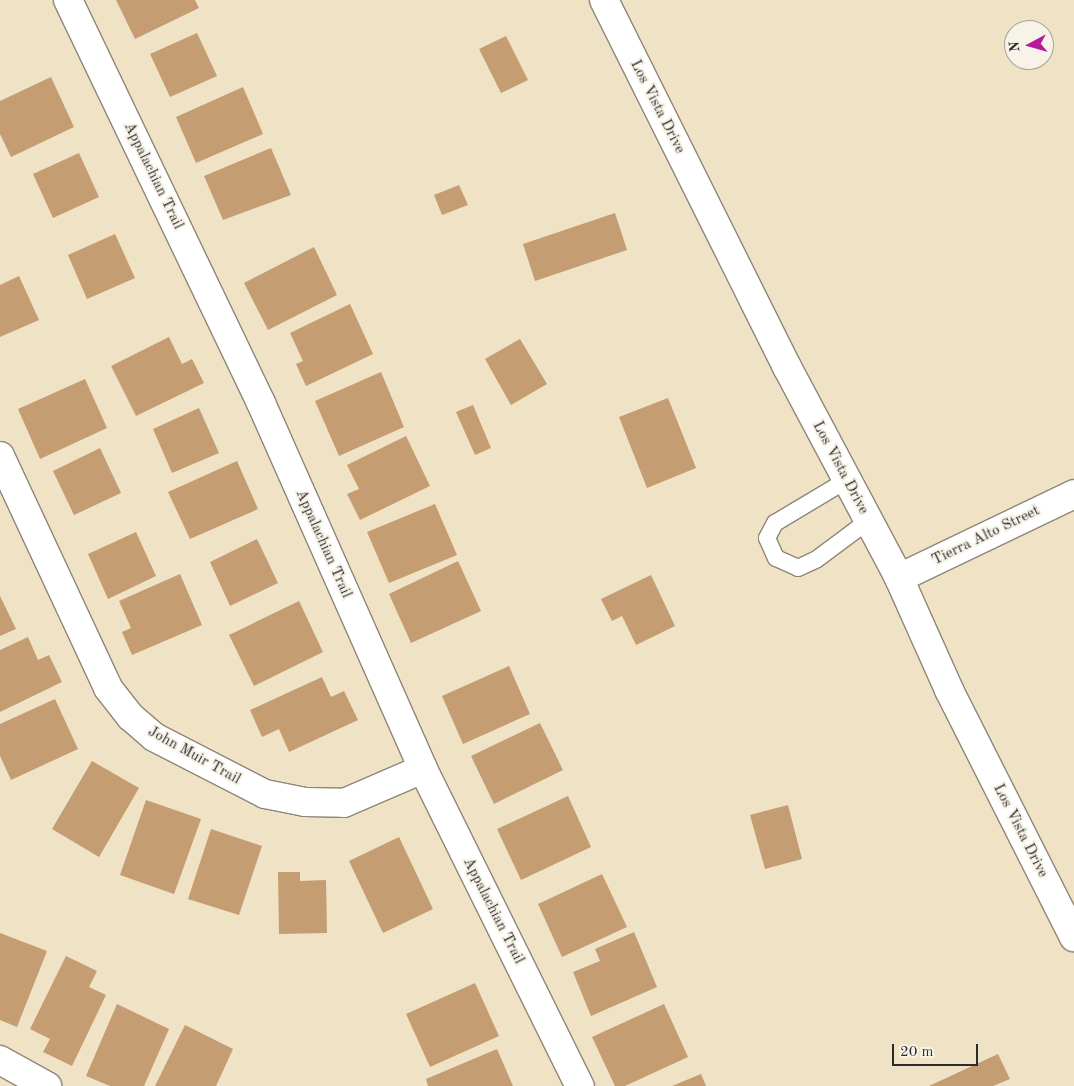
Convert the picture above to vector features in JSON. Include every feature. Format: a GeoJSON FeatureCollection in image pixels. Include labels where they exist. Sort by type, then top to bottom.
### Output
{"type":"FeatureCollection","features":[{"type":"Feature","properties":{"kind":"street","name":"Appalachian Trail"},"geometry":{"type":"LineString","coordinates":[[68,0],[261,403],[423,769],[580,1086]]}},
{"type":"Feature","properties":{"kind":"street","name":"Los Vista Drive"},"geometry":{"type":"LineString","coordinates":[[604,0],[847,480],[899,578],[949,690],[1074,937]]}},
{"type":"Feature","properties":{"kind":"street","name":"John Muir Trail"},"geometry":{"type":"LineString","coordinates":[[0,456],[108,688],[131,717],[154,737],[265,794],[305,802],[344,803],[366,797],[423,769]]}},
{"type":"Feature","properties":{"kind":"street","name":"Tierra Alto Street"},"geometry":{"type":"LineString","coordinates":[[899,578],[1074,494]]}},
{"type":"Feature","properties":{"kind":"street"},"geometry":{"type":"LineString","coordinates":[[0,1060],[47,1086]]}},
{"type":"Feature","properties":{"kind":"lane"},"geometry":{"type":"LineString","coordinates":[[847,480],[775,524],[767,538],[776,558],[798,568],[817,559],[868,521]]}},
{"type":"Feature","properties":{"kind":"building"},"geometry":{"type":"Polygon","coordinates":[[[116,0],[195,0],[199,8],[135,39],[116,0]]]}},
{"type":"Feature","properties":{"kind":"building"},"geometry":{"type":"Polygon","coordinates":[[[197,33],[217,76],[170,97],[150,54],[197,33]]]}},
{"type":"Feature","properties":{"kind":"building"},"geometry":{"type":"Polygon","coordinates":[[[506,36],[528,80],[501,93],[479,49],[506,36]]]}},
{"type":"Feature","properties":{"kind":"building"},"geometry":{"type":"Polygon","coordinates":[[[51,77],[74,127],[11,157],[0,134],[0,101],[51,77]]]}},
{"type":"Feature","properties":{"kind":"building"},"geometry":{"type":"Polygon","coordinates":[[[243,87],[263,134],[196,163],[176,117],[243,87]]]}},
{"type":"Feature","properties":{"kind":"building"},"geometry":{"type":"Polygon","coordinates":[[[271,148],[291,195],[223,220],[204,176],[271,148]]]}},
{"type":"Feature","properties":{"kind":"building"},"geometry":{"type":"Polygon","coordinates":[[[79,153],[99,197],[53,218],[33,174],[79,153]]]}},
{"type":"Feature","properties":{"kind":"building"},"geometry":{"type":"Polygon","coordinates":[[[459,185],[468,205],[442,215],[434,195],[459,185]]]}},
{"type":"Feature","properties":{"kind":"building"},"geometry":{"type":"Polygon","coordinates":[[[615,213],[627,250],[535,281],[523,244],[615,213]]]}},
{"type":"Feature","properties":{"kind":"building"},"geometry":{"type":"Polygon","coordinates":[[[115,234],[135,278],[87,299],[68,255],[115,234]]]}},
{"type":"Feature","properties":{"kind":"building"},"geometry":{"type":"Polygon","coordinates":[[[314,247],[337,295],[268,330],[244,283],[314,247]]]}},
{"type":"Feature","properties":{"kind":"building"},"geometry":{"type":"Polygon","coordinates":[[[19,276],[39,320],[0,337],[0,285],[19,276]]]}},
{"type":"Feature","properties":{"kind":"building"},"geometry":{"type":"Polygon","coordinates":[[[350,304],[373,354],[306,386],[296,364],[303,361],[290,333],[350,304]]]}},
{"type":"Feature","properties":{"kind":"building"},"geometry":{"type":"Polygon","coordinates":[[[169,337],[182,364],[192,359],[204,383],[136,416],[111,366],[169,337]]]}},
{"type":"Feature","properties":{"kind":"building"},"geometry":{"type":"Polygon","coordinates":[[[520,339],[547,384],[511,405],[485,359],[520,339]]]}},
{"type":"Feature","properties":{"kind":"building"},"geometry":{"type":"Polygon","coordinates":[[[381,372],[404,427],[339,456],[315,401],[381,372]]]}},
{"type":"Feature","properties":{"kind":"building"},"geometry":{"type":"Polygon","coordinates":[[[85,379],[107,428],[40,459],[18,409],[85,379]]]}},
{"type":"Feature","properties":{"kind":"building"},"geometry":{"type":"Polygon","coordinates":[[[668,398],[696,468],[647,488],[619,417],[668,398]]]}},
{"type":"Feature","properties":{"kind":"building"},"geometry":{"type":"Polygon","coordinates":[[[473,405],[491,448],[475,455],[456,412],[473,405]]]}},
{"type":"Feature","properties":{"kind":"building"},"geometry":{"type":"Polygon","coordinates":[[[199,408],[219,453],[172,473],[153,429],[199,408]]]}},
{"type":"Feature","properties":{"kind":"building"},"geometry":{"type":"Polygon","coordinates":[[[406,436],[430,486],[360,520],[347,494],[359,489],[347,465],[406,436]]]}},
{"type":"Feature","properties":{"kind":"building"},"geometry":{"type":"Polygon","coordinates":[[[100,448],[121,493],[74,515],[53,471],[100,448]]]}},
{"type":"Feature","properties":{"kind":"building"},"geometry":{"type":"Polygon","coordinates":[[[237,461],[258,509],[190,539],[168,492],[237,461]]]}},
{"type":"Feature","properties":{"kind":"building"},"geometry":{"type":"Polygon","coordinates":[[[435,504],[457,555],[389,583],[367,532],[435,504]]]}},
{"type":"Feature","properties":{"kind":"building"},"geometry":{"type":"Polygon","coordinates":[[[136,532],[156,576],[108,599],[88,554],[136,532]]]}},
{"type":"Feature","properties":{"kind":"building"},"geometry":{"type":"Polygon","coordinates":[[[257,539],[278,583],[230,606],[210,562],[257,539]]]}},
{"type":"Feature","properties":{"kind":"building"},"geometry":{"type":"Polygon","coordinates":[[[458,561],[481,611],[411,643],[389,594],[458,561]]]}},
{"type":"Feature","properties":{"kind":"building"},"geometry":{"type":"Polygon","coordinates":[[[180,574],[202,625],[132,655],[122,632],[131,628],[119,601],[180,574]]]}},
{"type":"Feature","properties":{"kind":"building"},"geometry":{"type":"Polygon","coordinates":[[[651,575],[675,626],[636,645],[622,616],[612,621],[601,599],[651,575]]]}},
{"type":"Feature","properties":{"kind":"building"},"geometry":{"type":"Polygon","coordinates":[[[0,596],[16,629],[0,636],[0,596]]]}},
{"type":"Feature","properties":{"kind":"building"},"geometry":{"type":"Polygon","coordinates":[[[299,601],[323,652],[254,686],[229,635],[299,601]]]}},
{"type":"Feature","properties":{"kind":"building"},"geometry":{"type":"Polygon","coordinates":[[[28,637],[38,660],[49,655],[62,682],[0,712],[0,650],[28,637]]]}},
{"type":"Feature","properties":{"kind":"building"},"geometry":{"type":"Polygon","coordinates":[[[509,666],[530,714],[463,744],[442,696],[509,666]]]}},
{"type":"Feature","properties":{"kind":"building"},"geometry":{"type":"Polygon","coordinates":[[[322,677],[331,697],[344,691],[358,720],[289,752],[279,729],[262,737],[250,710],[322,677]]]}},
{"type":"Feature","properties":{"kind":"building"},"geometry":{"type":"Polygon","coordinates":[[[55,699],[78,749],[11,780],[0,756],[0,724],[55,699]]]}},
{"type":"Feature","properties":{"kind":"building"},"geometry":{"type":"Polygon","coordinates":[[[540,723],[563,770],[494,804],[471,756],[540,723]]]}},
{"type":"Feature","properties":{"kind":"building"},"geometry":{"type":"Polygon","coordinates":[[[92,761],[139,788],[99,857],[52,829],[92,761]]]}},
{"type":"Feature","properties":{"kind":"building"},"geometry":{"type":"Polygon","coordinates":[[[568,796],[591,847],[521,880],[497,829],[568,796]]]}},
{"type":"Feature","properties":{"kind":"building"},"geometry":{"type":"Polygon","coordinates":[[[146,800],[201,819],[174,894],[120,875],[146,800]]]}},
{"type":"Feature","properties":{"kind":"building"},"geometry":{"type":"Polygon","coordinates":[[[788,805],[802,859],[765,869],[750,815],[788,805]]]}},
{"type":"Feature","properties":{"kind":"building"},"geometry":{"type":"Polygon","coordinates":[[[211,829],[262,846],[239,915],[188,899],[211,829]]]}},
{"type":"Feature","properties":{"kind":"building"},"geometry":{"type":"Polygon","coordinates":[[[399,837],[433,909],[383,933],[349,861],[399,837]]]}},
{"type":"Feature","properties":{"kind":"building"},"geometry":{"type":"Polygon","coordinates":[[[278,872],[300,872],[300,881],[326,880],[327,933],[279,934],[278,872]]]}},
{"type":"Feature","properties":{"kind":"building"},"geometry":{"type":"Polygon","coordinates":[[[602,874],[627,927],[562,957],[538,904],[602,874]]]}},
{"type":"Feature","properties":{"kind":"building"},"geometry":{"type":"Polygon","coordinates":[[[634,932],[657,987],[591,1016],[573,972],[600,961],[595,949],[634,932]]]}},
{"type":"Feature","properties":{"kind":"building"},"geometry":{"type":"Polygon","coordinates":[[[0,933],[47,951],[17,1027],[0,1020],[0,933]]]}},
{"type":"Feature","properties":{"kind":"building"},"geometry":{"type":"Polygon","coordinates":[[[66,956],[97,971],[89,987],[106,995],[72,1066],[43,1052],[50,1039],[30,1029],[66,956]]]}},
{"type":"Feature","properties":{"kind":"building"},"geometry":{"type":"Polygon","coordinates":[[[475,983],[499,1036],[430,1067],[406,1014],[475,983]]]}},
{"type":"Feature","properties":{"kind":"building"},"geometry":{"type":"Polygon","coordinates":[[[117,1004],[169,1029],[144,1086],[110,1086],[86,1076],[117,1004]]]}},
{"type":"Feature","properties":{"kind":"building"},"geometry":{"type":"Polygon","coordinates":[[[664,1004],[688,1057],[625,1086],[615,1086],[592,1037],[664,1004]]]}},
{"type":"Feature","properties":{"kind":"building"},"geometry":{"type":"Polygon","coordinates":[[[185,1025],[233,1049],[216,1086],[155,1086],[185,1025]]]}},
{"type":"Feature","properties":{"kind":"building"},"geometry":{"type":"Polygon","coordinates":[[[497,1049],[513,1086],[428,1086],[426,1079],[497,1049]]]}},
{"type":"Feature","properties":{"kind":"building"},"geometry":{"type":"Polygon","coordinates":[[[998,1054],[1010,1079],[993,1086],[929,1086],[998,1054]]]}},
{"type":"Feature","properties":{"kind":"building"},"geometry":{"type":"Polygon","coordinates":[[[701,1074],[706,1086],[672,1086],[701,1074]]]}}]}
